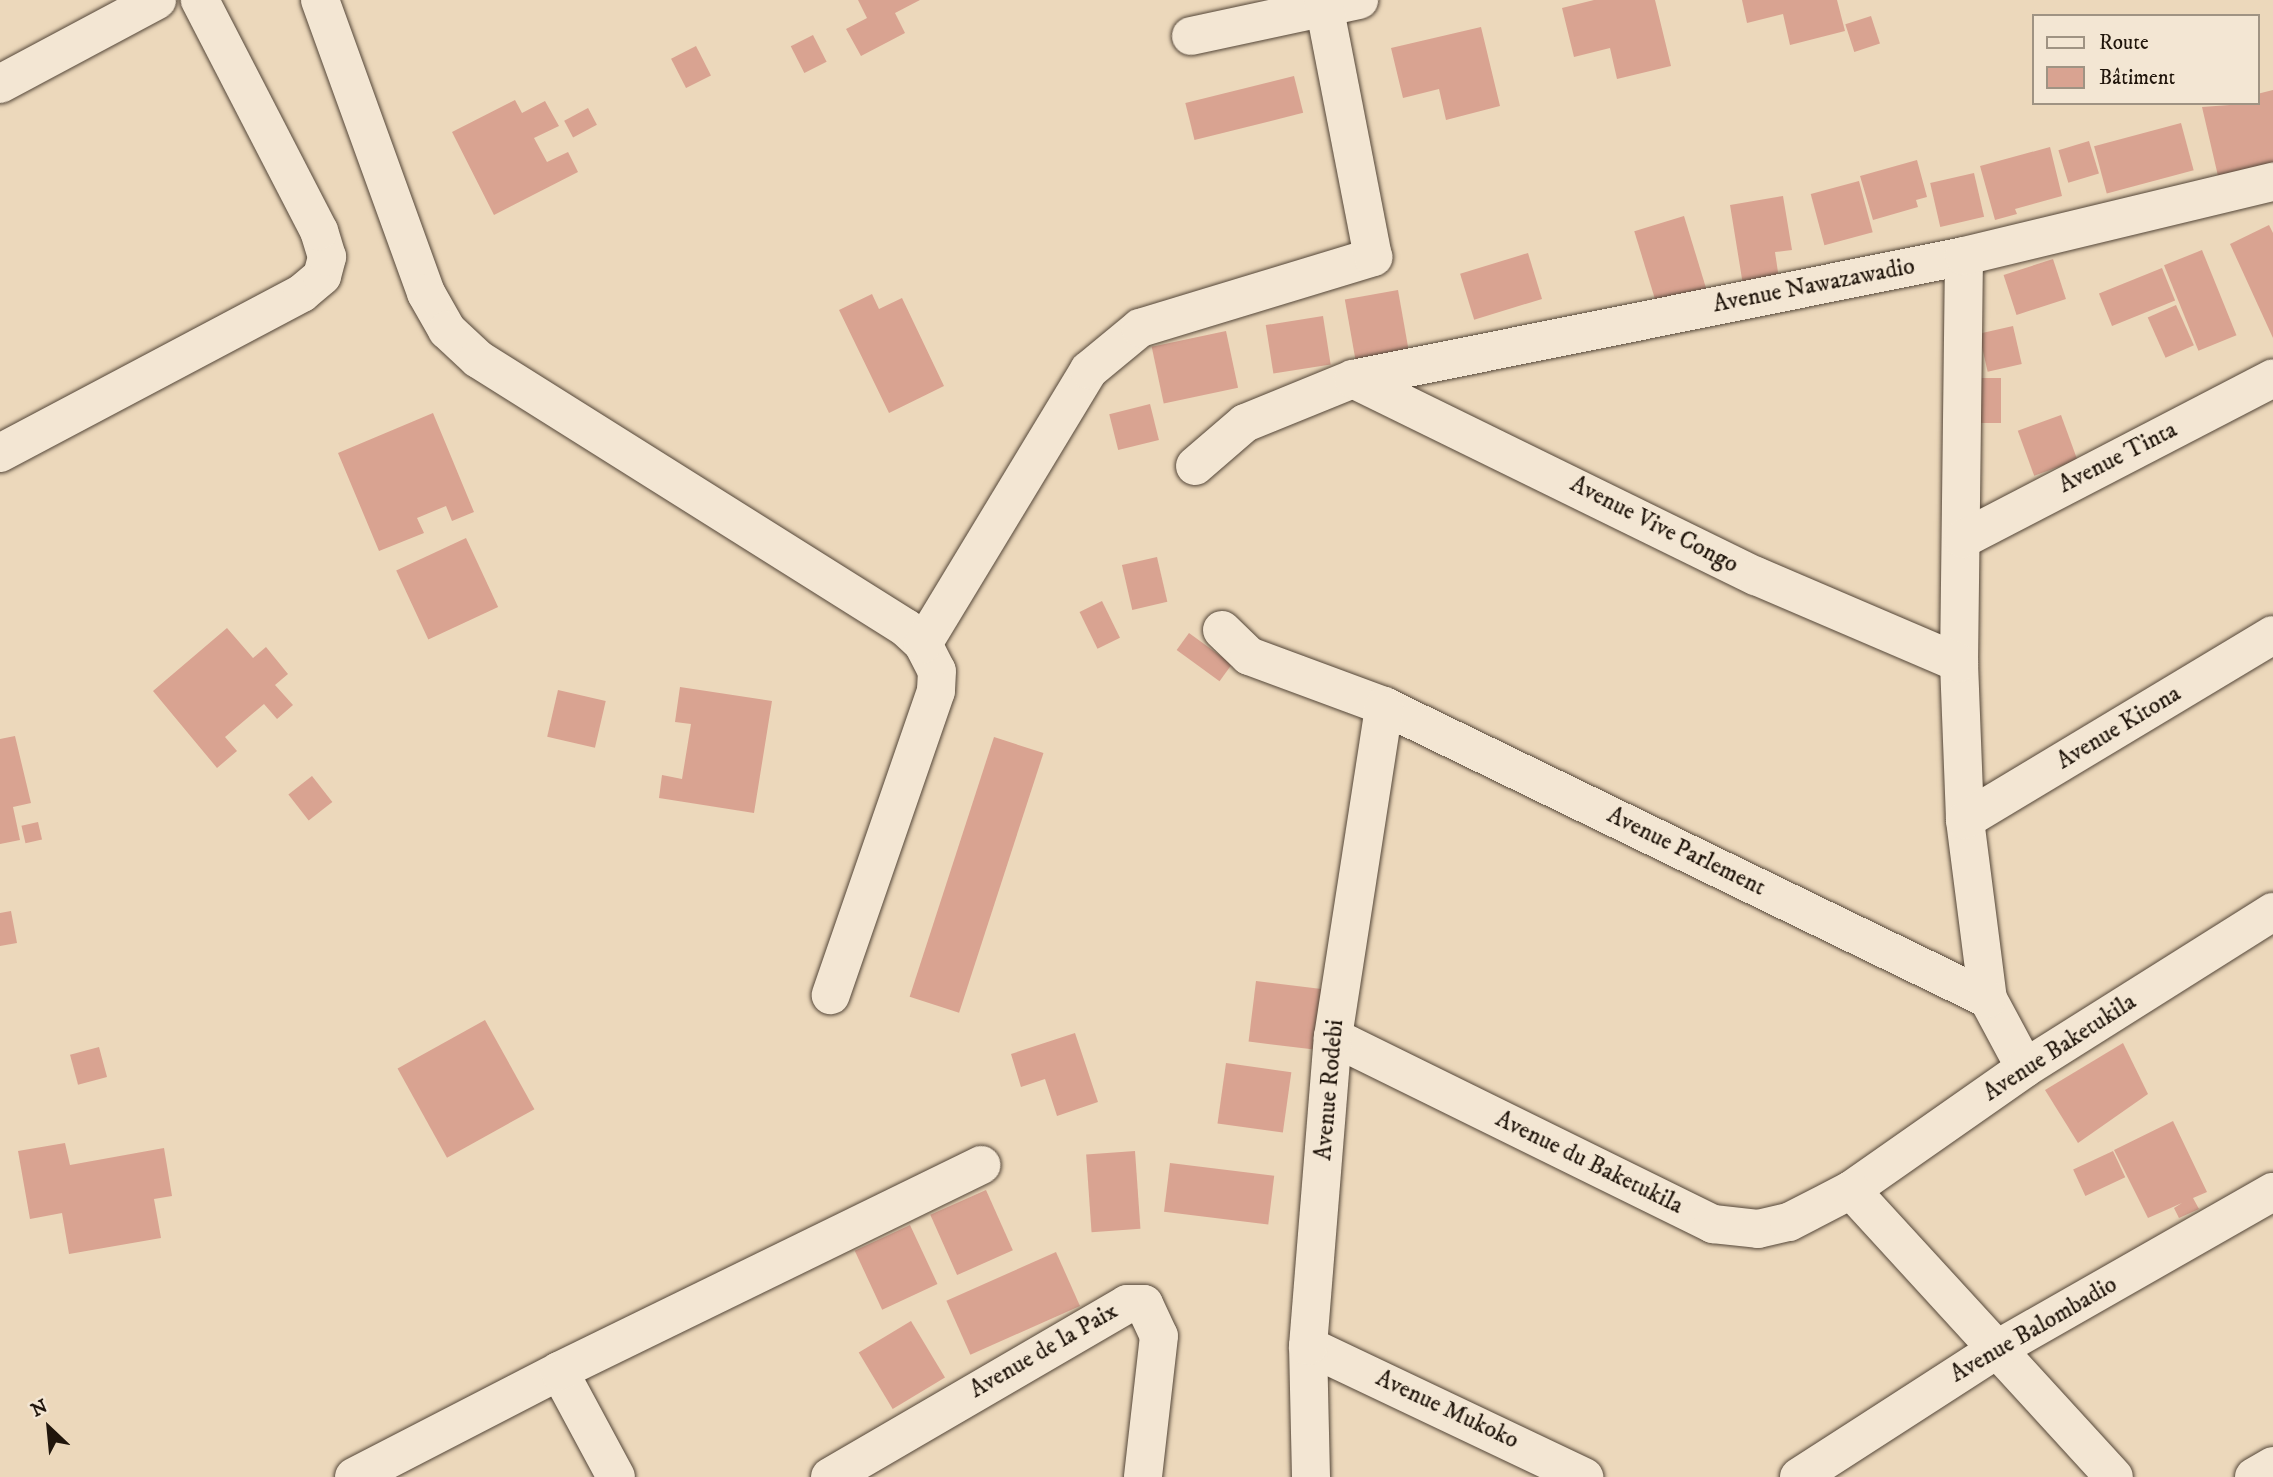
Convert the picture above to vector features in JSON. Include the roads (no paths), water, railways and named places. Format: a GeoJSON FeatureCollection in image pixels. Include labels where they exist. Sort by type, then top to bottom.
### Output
{"type":"FeatureCollection","features":[{"type":"Feature","properties":{"kind":"street"},"geometry":{"type":"LineString","coordinates":[[0,84],[157,0]]}},
{"type":"Feature","properties":{"kind":"street"},"geometry":{"type":"LineString","coordinates":[[0,453],[302,293],[322,276],[327,257],[319,231],[200,0]]}},
{"type":"Feature","properties":{"kind":"street"},"geometry":{"type":"LineString","coordinates":[[320,0],[426,293],[447,330],[478,359],[906,628],[923,644],[937,671],[936,691],[831,995]]}},
{"type":"Feature","properties":{"kind":"street"},"geometry":{"type":"LineString","coordinates":[[923,644],[1089,370],[1140,328],[1373,257],[1335,3],[1191,36]]}},
{"type":"Feature","properties":{"kind":"street","name":"Avenue Nawazawadio"},"geometry":{"type":"LineString","coordinates":[[1195,466],[1245,423],[1353,379],[1964,256],[2273,181]]}},
{"type":"Feature","properties":{"kind":"street"},"geometry":{"type":"LineString","coordinates":[[1964,256],[1963,539],[1959,663],[1965,820],[1988,999],[2025,1068]]}},
{"type":"Feature","properties":{"kind":"street","name":"Avenue Tinta"},"geometry":{"type":"LineString","coordinates":[[1963,539],[2273,378]]}},
{"type":"Feature","properties":{"kind":"street","name":"Avenue Vive Congo"},"geometry":{"type":"LineString","coordinates":[[1353,379],[1756,576],[1959,663]]}},
{"type":"Feature","properties":{"kind":"street","name":"Avenue Parlement"},"geometry":{"type":"LineString","coordinates":[[1222,630],[1249,656],[1384,706],[1988,999]]}},
{"type":"Feature","properties":{"kind":"street","name":"Avenue Kitona"},"geometry":{"type":"LineString","coordinates":[[1965,820],[2273,635]]}},
{"type":"Feature","properties":{"kind":"street","name":"Avenue Rodebi"},"geometry":{"type":"LineString","coordinates":[[1311,1477],[1308,1346],[1333,1037],[1384,706]]}},
{"type":"Feature","properties":{"kind":"street","name":"Avenue Baketukila"},"geometry":{"type":"LineString","coordinates":[[1851,1190],[2025,1068],[2273,912]]}},
{"type":"Feature","properties":{"kind":"street","name":"Avenue du Baketukila"},"geometry":{"type":"LineString","coordinates":[[1333,1037],[1713,1224],[1769,1227],[1789,1222],[1851,1190]]}},
{"type":"Feature","properties":{"kind":"street"},"geometry":{"type":"LineString","coordinates":[[354,1477],[559,1371],[982,1165]]}},
{"type":"Feature","properties":{"kind":"street"},"geometry":{"type":"LineString","coordinates":[[1851,1190],[1999,1348],[2114,1477]]}},
{"type":"Feature","properties":{"kind":"street","name":"Avenue Balombadio"},"geometry":{"type":"LineString","coordinates":[[1799,1477],[1999,1348],[2273,1192]]}},
{"type":"Feature","properties":{"kind":"street","name":"Avenue de la Paix"},"geometry":{"type":"LineString","coordinates":[[830,1477],[1127,1304],[1144,1304],[1159,1336],[1143,1477]]}},
{"type":"Feature","properties":{"kind":"street","name":"Avenue Mukoko"},"geometry":{"type":"LineString","coordinates":[[1308,1346],[1584,1477]]}},
{"type":"Feature","properties":{"kind":"street"},"geometry":{"type":"LineString","coordinates":[[559,1371],[616,1477]]}},
{"type":"Feature","properties":{"kind":"street"},"geometry":{"type":"LineString","coordinates":[[2254,1477],[2273,1466]]}}]}
